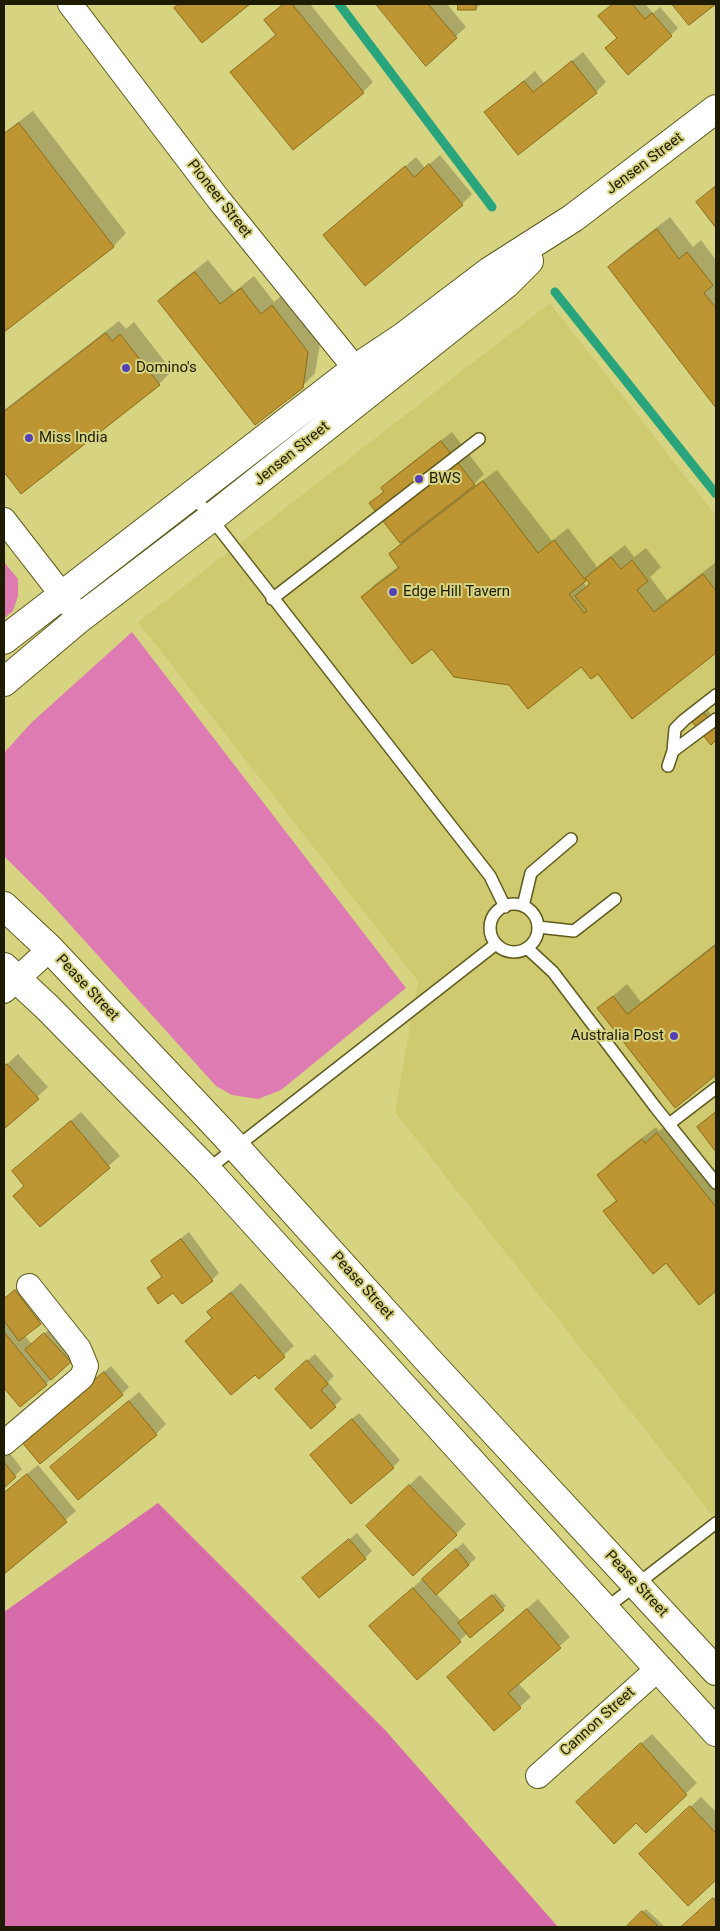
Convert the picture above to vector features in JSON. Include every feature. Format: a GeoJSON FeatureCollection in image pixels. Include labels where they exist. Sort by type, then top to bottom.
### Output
{"type":"FeatureCollection","features":[{"type":"Feature","properties":{"kind":"street","name":"Pioneer Street"},"geometry":{"type":"LineString","coordinates":[[70,4],[219,200],[373,390]]}},
{"type":"Feature","properties":{"kind":"street","name":"Jensen Street"},"geometry":{"type":"LineString","coordinates":[[4,640],[355,369],[403,337],[490,271],[573,218],[716,109]]}},
{"type":"Feature","properties":{"kind":"street","name":"Jensen Street"},"geometry":{"type":"LineString","coordinates":[[4,682],[80,618],[211,518],[506,284],[573,218]]}},
{"type":"Feature","properties":{"kind":"street"},"geometry":{"type":"LineString","coordinates":[[4,520],[80,618]]}},
{"type":"Feature","properties":{"kind":"street","name":"Pease Street"},"geometry":{"type":"LineString","coordinates":[[4,906],[50,948],[236,1147],[428,1360],[716,1671]]}},
{"type":"Feature","properties":{"kind":"street"},"geometry":{"type":"LineString","coordinates":[[50,948],[8,979],[207,1170],[716,1732]]}},
{"type":"Feature","properties":{"kind":"street"},"geometry":{"type":"LineString","coordinates":[[4,1443],[82,1377],[86,1366],[79,1349],[30,1286]]}},
{"type":"Feature","properties":{"kind":"street","name":"Cannon Street"},"geometry":{"type":"LineString","coordinates":[[538,1776],[659,1668]]}},
{"type":"Feature","properties":{"kind":"lane"},"geometry":{"type":"LineString","coordinates":[[272,599],[479,439]]}},
{"type":"Feature","properties":{"kind":"lane"},"geometry":{"type":"LineString","coordinates":[[193,495],[272,599],[490,876],[505,906]]}},
{"type":"Feature","properties":{"kind":"lane"},"geometry":{"type":"LineString","coordinates":[[668,766],[674,752],[675,729],[716,695]]}},
{"type":"Feature","properties":{"kind":"lane"},"geometry":{"type":"LineString","coordinates":[[674,752],[716,718]]}},
{"type":"Feature","properties":{"kind":"lane"},"geometry":{"type":"LineString","coordinates":[[523,906],[531,873],[571,839]]}},
{"type":"Feature","properties":{"kind":"lane"},"geometry":{"type":"LineString","coordinates":[[538,927],[574,932],[614,899]]}},
{"type":"Feature","properties":{"kind":"lane"},"geometry":{"type":"LineString","coordinates":[[505,906],[523,906],[534,914],[538,927],[537,935],[527,948],[514,952],[501,948],[496,944],[491,933],[492,920],[495,914],[505,906]]}},
{"type":"Feature","properties":{"kind":"lane"},"geometry":{"type":"LineString","coordinates":[[207,1170],[496,944]]}},
{"type":"Feature","properties":{"kind":"lane"},"geometry":{"type":"LineString","coordinates":[[527,948],[553,972],[668,1124],[716,1183]]}},
{"type":"Feature","properties":{"kind":"lane"},"geometry":{"type":"LineString","coordinates":[[668,1124],[716,1088]]}},
{"type":"Feature","properties":{"kind":"lane"},"geometry":{"type":"LineString","coordinates":[[604,1610],[716,1523]]}},
{"type":"Feature","properties":{"kind":"shaded area"},"geometry":{"type":"Polygon","coordinates":[[[550,303],[716,516],[716,1520],[395,1112],[418,981],[138,622],[550,303]]]}},
{"type":"Feature","properties":{"kind":"shaded area"},"geometry":{"type":"Polygon","coordinates":[[[4,562],[18,579],[18,596],[13,611],[4,618],[4,562]]]}},
{"type":"Feature","properties":{"kind":"shaded area"},"geometry":{"type":"Polygon","coordinates":[[[132,632],[406,988],[281,1090],[258,1099],[232,1095],[216,1086],[45,897],[4,856],[4,753],[31,723],[132,632]]]}},
{"type":"Feature","properties":{"kind":"shaded area"},"geometry":{"type":"Polygon","coordinates":[[[158,1503],[386,1731],[558,1927],[4,1927],[4,1612],[158,1503]]]}},
{"type":"Feature","properties":{"kind":"building"},"geometry":{"type":"Polygon","coordinates":[[[179,4],[250,4],[202,43],[174,8],[179,4]]]}},
{"type":"Feature","properties":{"kind":"building"},"geometry":{"type":"Polygon","coordinates":[[[284,4],[292,4],[364,93],[293,150],[230,72],[276,35],[264,20],[284,4]]]}},
{"type":"Feature","properties":{"kind":"building"},"geometry":{"type":"Polygon","coordinates":[[[376,4],[428,4],[457,38],[426,66],[376,4]]]}},
{"type":"Feature","properties":{"kind":"building"},"geometry":{"type":"Polygon","coordinates":[[[458,4],[476,4],[476,10],[458,10],[458,4]]]}},
{"type":"Feature","properties":{"kind":"building"},"geometry":{"type":"Polygon","coordinates":[[[613,4],[632,4],[645,19],[652,13],[672,36],[628,75],[605,48],[617,38],[598,16],[613,4]]]}},
{"type":"Feature","properties":{"kind":"building"},"geometry":{"type":"Polygon","coordinates":[[[672,4],[716,4],[689,25],[672,4]]]}},
{"type":"Feature","properties":{"kind":"building"},"geometry":{"type":"Polygon","coordinates":[[[572,61],[597,93],[518,155],[484,112],[524,81],[533,92],[572,61]]]}},
{"type":"Feature","properties":{"kind":"building"},"geometry":{"type":"Polygon","coordinates":[[[19,123],[114,247],[4,332],[4,134],[19,123]]]}},
{"type":"Feature","properties":{"kind":"building"},"geometry":{"type":"Polygon","coordinates":[[[429,164],[463,205],[365,286],[323,235],[405,166],[414,177],[429,164]]]}},
{"type":"Feature","properties":{"kind":"building"},"geometry":{"type":"Polygon","coordinates":[[[716,186],[716,228],[696,202],[716,186]]]}},
{"type":"Feature","properties":{"kind":"building"},"geometry":{"type":"Polygon","coordinates":[[[657,229],[679,259],[687,252],[713,285],[704,293],[716,308],[716,408],[608,267],[657,229]]]}},
{"type":"Feature","properties":{"kind":"building"},"geometry":{"type":"Polygon","coordinates":[[[195,272],[220,304],[241,288],[261,314],[272,305],[308,352],[303,388],[255,425],[158,301],[195,272]]]}},
{"type":"Feature","properties":{"kind":"building"},"geometry":{"type":"Polygon","coordinates":[[[106,333],[112,341],[120,334],[160,385],[21,494],[4,472],[4,412],[106,333]]]}},
{"type":"Feature","properties":{"kind":"building"},"geometry":{"type":"Polygon","coordinates":[[[441,441],[475,485],[400,543],[369,503],[384,492],[381,488],[441,441]]]}},
{"type":"Feature","properties":{"kind":"building"},"geometry":{"type":"Polygon","coordinates":[[[483,481],[538,553],[554,540],[586,581],[569,594],[584,613],[587,611],[575,596],[590,584],[585,578],[611,557],[621,569],[632,560],[648,581],[637,590],[654,612],[703,574],[716,591],[716,653],[632,719],[598,674],[591,679],[581,667],[528,709],[509,685],[454,677],[432,649],[412,664],[361,597],[399,568],[389,554],[483,481]]]}},
{"type":"Feature","properties":{"kind":"building"},"geometry":{"type":"Polygon","coordinates":[[[700,708],[716,728],[716,740],[711,745],[688,717],[700,708]]]}},
{"type":"Feature","properties":{"kind":"building"},"geometry":{"type":"Polygon","coordinates":[[[716,945],[716,1075],[675,1108],[597,1008],[613,996],[627,1014],[716,945]]]}},
{"type":"Feature","properties":{"kind":"building"},"geometry":{"type":"Polygon","coordinates":[[[7,1064],[39,1099],[4,1129],[4,1067],[7,1064]]]}},
{"type":"Feature","properties":{"kind":"building"},"geometry":{"type":"Polygon","coordinates":[[[716,1112],[716,1152],[697,1127],[716,1112]]]}},
{"type":"Feature","properties":{"kind":"building"},"geometry":{"type":"Polygon","coordinates":[[[71,1121],[110,1168],[40,1227],[13,1196],[24,1186],[12,1171],[71,1121]]]}},
{"type":"Feature","properties":{"kind":"building"},"geometry":{"type":"Polygon","coordinates":[[[657,1133],[716,1207],[716,1291],[699,1305],[666,1263],[653,1274],[603,1211],[617,1201],[597,1175],[642,1139],[645,1143],[657,1133]]]}},
{"type":"Feature","properties":{"kind":"building"},"geometry":{"type":"Polygon","coordinates":[[[181,1239],[213,1281],[182,1304],[173,1293],[158,1304],[147,1288],[162,1277],[151,1261],[181,1239]]]}},
{"type":"Feature","properties":{"kind":"building"},"geometry":{"type":"Polygon","coordinates":[[[15,1290],[41,1324],[19,1341],[4,1321],[4,1299],[15,1290]]]}},
{"type":"Feature","properties":{"kind":"building"},"geometry":{"type":"Polygon","coordinates":[[[231,1293],[285,1357],[259,1379],[255,1375],[231,1395],[185,1341],[212,1318],[207,1312],[231,1293]]]}},
{"type":"Feature","properties":{"kind":"building"},"geometry":{"type":"Polygon","coordinates":[[[4,1332],[47,1385],[20,1407],[4,1388],[4,1332]]]}},
{"type":"Feature","properties":{"kind":"building"},"geometry":{"type":"Polygon","coordinates":[[[44,1333],[71,1362],[51,1380],[25,1350],[44,1333]]]}},
{"type":"Feature","properties":{"kind":"building"},"geometry":{"type":"Polygon","coordinates":[[[307,1360],[328,1384],[321,1390],[336,1407],[311,1429],[275,1389],[307,1360]]]}},
{"type":"Feature","properties":{"kind":"building"},"geometry":{"type":"Polygon","coordinates":[[[104,1372],[123,1395],[40,1464],[21,1441],[104,1372]]]}},
{"type":"Feature","properties":{"kind":"building"},"geometry":{"type":"Polygon","coordinates":[[[129,1401],[157,1435],[78,1500],[50,1467],[129,1401]]]}},
{"type":"Feature","properties":{"kind":"building"},"geometry":{"type":"Polygon","coordinates":[[[352,1419],[394,1468],[351,1504],[310,1455],[352,1419]]]}},
{"type":"Feature","properties":{"kind":"building"},"geometry":{"type":"Polygon","coordinates":[[[4,1462],[16,1477],[4,1488],[4,1462]]]}},
{"type":"Feature","properties":{"kind":"building"},"geometry":{"type":"Polygon","coordinates":[[[27,1474],[67,1522],[4,1574],[4,1493],[27,1474]]]}},
{"type":"Feature","properties":{"kind":"building"},"geometry":{"type":"Polygon","coordinates":[[[409,1485],[457,1535],[413,1576],[366,1526],[409,1485]]]}},
{"type":"Feature","properties":{"kind":"building"},"geometry":{"type":"Polygon","coordinates":[[[349,1539],[366,1559],[319,1598],[302,1578],[349,1539]]]}},
{"type":"Feature","properties":{"kind":"building"},"geometry":{"type":"Polygon","coordinates":[[[456,1549],[469,1565],[436,1595],[422,1579],[456,1549]]]}},
{"type":"Feature","properties":{"kind":"building"},"geometry":{"type":"Polygon","coordinates":[[[413,1588],[461,1642],[417,1680],[369,1626],[413,1588]]]}},
{"type":"Feature","properties":{"kind":"building"},"geometry":{"type":"Polygon","coordinates":[[[492,1595],[504,1610],[470,1638],[458,1623],[492,1595]]]}},
{"type":"Feature","properties":{"kind":"building"},"geometry":{"type":"Polygon","coordinates":[[[527,1609],[561,1648],[508,1693],[521,1708],[494,1731],[447,1677],[527,1609]]]}},
{"type":"Feature","properties":{"kind":"building"},"geometry":{"type":"Polygon","coordinates":[[[641,1743],[687,1795],[646,1833],[636,1823],[614,1844],[576,1802],[641,1743]]]}},
{"type":"Feature","properties":{"kind":"building"},"geometry":{"type":"Polygon","coordinates":[[[690,1806],[716,1833],[716,1880],[688,1906],[639,1854],[690,1806]]]}},
{"type":"Feature","properties":{"kind":"building"},"geometry":{"type":"Polygon","coordinates":[[[713,1898],[716,1902],[716,1927],[681,1927],[713,1898]]]}},
{"type":"Feature","properties":{"kind":"building"},"geometry":{"type":"Polygon","coordinates":[[[642,1911],[659,1927],[626,1927],[642,1911]]]}},
{"type":"Feature","properties":{"kind":"waterway"},"geometry":{"type":"LineString","coordinates":[[339,4],[492,207]]}},
{"type":"Feature","properties":{"kind":"waterway"},"geometry":{"type":"LineString","coordinates":[[555,292],[716,494]]}},
{"type":"Feature","properties":{"kind":"place","name":"Domino's"},"geometry":{"type":"Point","coordinates":[126,368]}},
{"type":"Feature","properties":{"kind":"place","name":"Miss India"},"geometry":{"type":"Point","coordinates":[29,438]}},
{"type":"Feature","properties":{"kind":"place","name":"BWS"},"geometry":{"type":"Point","coordinates":[419,479]}},
{"type":"Feature","properties":{"kind":"place","name":"Edge Hill Tavern"},"geometry":{"type":"Point","coordinates":[393,592]}},
{"type":"Feature","properties":{"kind":"place","name":"Australia Post"},"geometry":{"type":"Point","coordinates":[674,1036]}}]}
